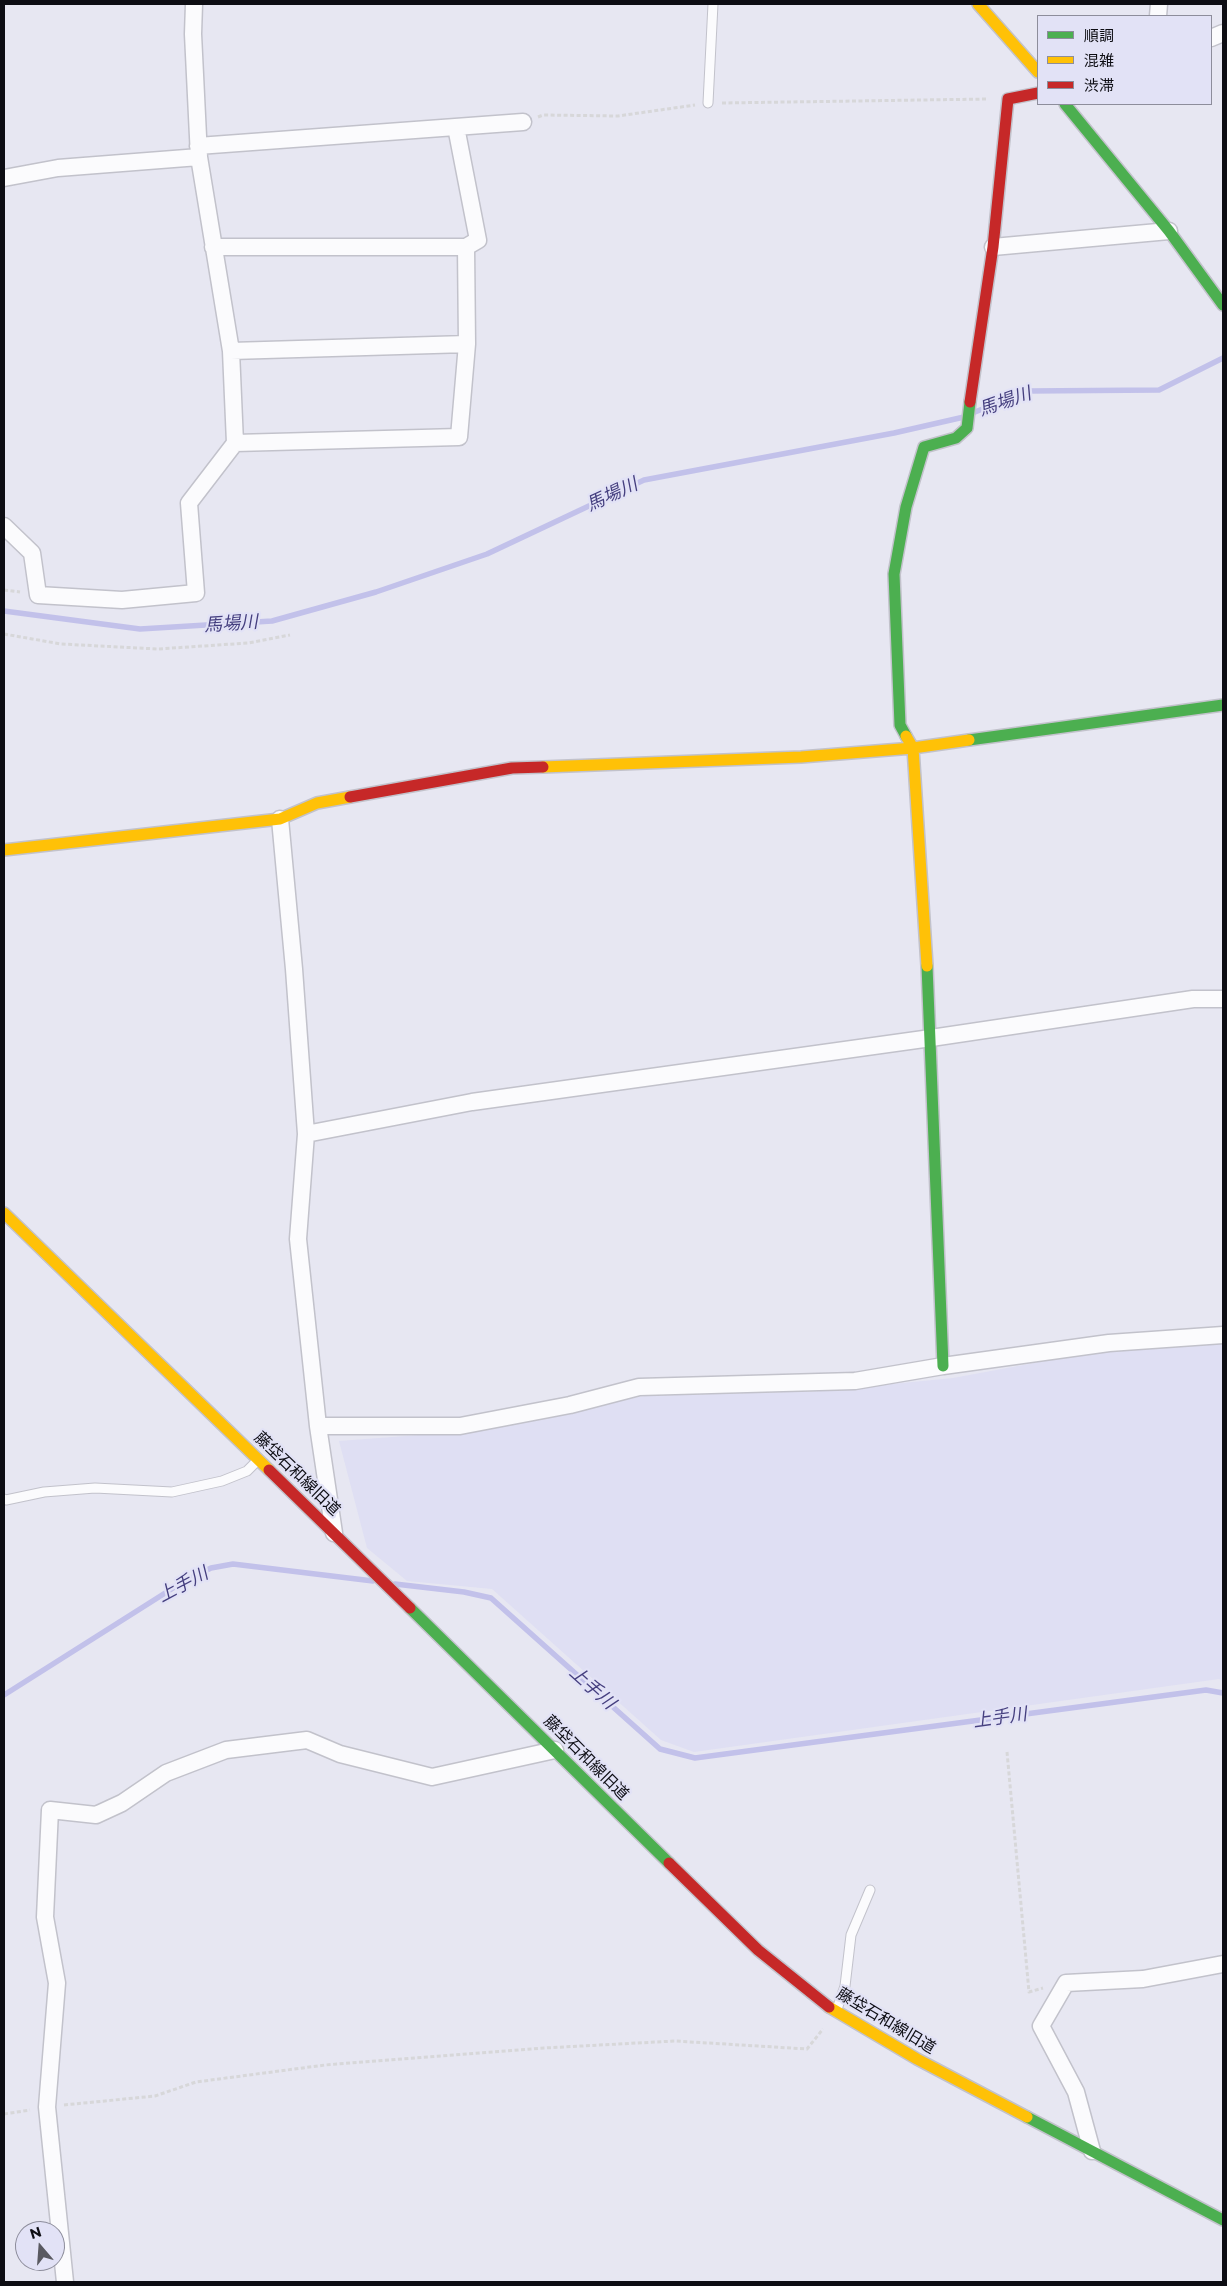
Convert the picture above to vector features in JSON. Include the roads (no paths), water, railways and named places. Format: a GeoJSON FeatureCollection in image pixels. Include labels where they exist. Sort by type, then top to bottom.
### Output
{"type":"FeatureCollection","features":[{"type":"Feature","properties":{"kind":"street"},"geometry":{"type":"LineString","coordinates":[[4,526],[32,553],[38,594],[122,600],[196,593],[188,503],[234,443],[231,351],[212,247],[199,151],[193,34],[194,4]]}},
{"type":"Feature","properties":{"kind":"street"},"geometry":{"type":"LineString","coordinates":[[978,4],[1037,71]]}},
{"type":"Feature","properties":{"kind":"street"},"geometry":{"type":"LineString","coordinates":[[943,1366],[932,1038],[913,748],[900,725],[894,574],[906,507],[924,447],[956,438],[967,428],[972,382],[993,247],[1008,99],[1037,93]]}},
{"type":"Feature","properties":{"kind":"street"},"geometry":{"type":"LineString","coordinates":[[1066,105],[1168,231],[1223,305]]}},
{"type":"Feature","properties":{"kind":"street"},"geometry":{"type":"LineString","coordinates":[[4,178],[58,168],[199,151],[523,122]]}},
{"type":"Feature","properties":{"kind":"street"},"geometry":{"type":"LineString","coordinates":[[212,247],[466,247],[478,240],[456,127]]}},
{"type":"Feature","properties":{"kind":"street"},"geometry":{"type":"LineString","coordinates":[[993,247],[1168,231]]}},
{"type":"Feature","properties":{"kind":"street"},"geometry":{"type":"LineString","coordinates":[[234,443],[459,437],[468,344],[466,247]]}},
{"type":"Feature","properties":{"kind":"street"},"geometry":{"type":"LineString","coordinates":[[231,351],[468,344]]}},
{"type":"Feature","properties":{"kind":"street"},"geometry":{"type":"LineString","coordinates":[[4,850],[280,819],[317,803],[512,768],[801,757],[913,748],[1223,705]]}},
{"type":"Feature","properties":{"kind":"street"},"geometry":{"type":"LineString","coordinates":[[280,819],[294,970],[306,1134],[298,1239],[318,1426],[334,1533]]}},
{"type":"Feature","properties":{"kind":"street"},"geometry":{"type":"LineString","coordinates":[[306,1134],[472,1102],[932,1038],[1193,999],[1223,999]]}},
{"type":"Feature","properties":{"kind":"street","name":"藤垈石和線旧道"},"geometry":{"type":"LineString","coordinates":[[4,1213],[334,1533],[758,1950],[836,2013],[917,2059],[1223,2220]]}},
{"type":"Feature","properties":{"kind":"street"},"geometry":{"type":"LineString","coordinates":[[318,1426],[460,1426],[570,1405],[639,1387],[855,1381],[943,1366],[1109,1343],[1223,1335]]}},
{"type":"Feature","properties":{"kind":"street"},"geometry":{"type":"LineString","coordinates":[[65,2282],[47,2107],[57,1983],[45,1917],[50,1810],[96,1815],[122,1804],[166,1773],[226,1750],[306,1740],[340,1754],[432,1777],[554,1750]]}},
{"type":"Feature","properties":{"kind":"street"},"geometry":{"type":"LineString","coordinates":[[1092,2151],[1076,2092],[1041,2026],[1066,1983],[1143,1979],[1223,1964]]}},
{"type":"Feature","properties":{"kind":"lane"},"geometry":{"type":"LineString","coordinates":[[708,103],[713,4]]}},
{"type":"Feature","properties":{"kind":"lane"},"geometry":{"type":"LineString","coordinates":[[4,1499],[44,1492],[95,1488],[172,1492],[222,1482],[247,1471],[259,1460]]}},
{"type":"Feature","properties":{"kind":"lane"},"geometry":{"type":"LineString","coordinates":[[836,2013],[845,1986],[851,1935],[870,1890]]}},
{"type":"Feature","properties":{"kind":"waterway","name":"馬場川"},"geometry":{"type":"LineString","coordinates":[[975,412],[1028,391],[1159,390],[1223,358]]}},
{"type":"Feature","properties":{"kind":"waterway","name":"馬場川"},"geometry":{"type":"LineString","coordinates":[[4,611],[140,629],[272,621],[376,592],[487,554],[644,480],[894,433],[964,417]]}},
{"type":"Feature","properties":{"kind":"waterway","name":"上手川"},"geometry":{"type":"LineString","coordinates":[[4,1695],[181,1583],[211,1568],[233,1564],[373,1581]]}},
{"type":"Feature","properties":{"kind":"waterway","name":"上手川"},"geometry":{"type":"LineString","coordinates":[[395,1584],[464,1592],[491,1598],[660,1749],[695,1758],[1206,1690],[1223,1693]]}}]}
